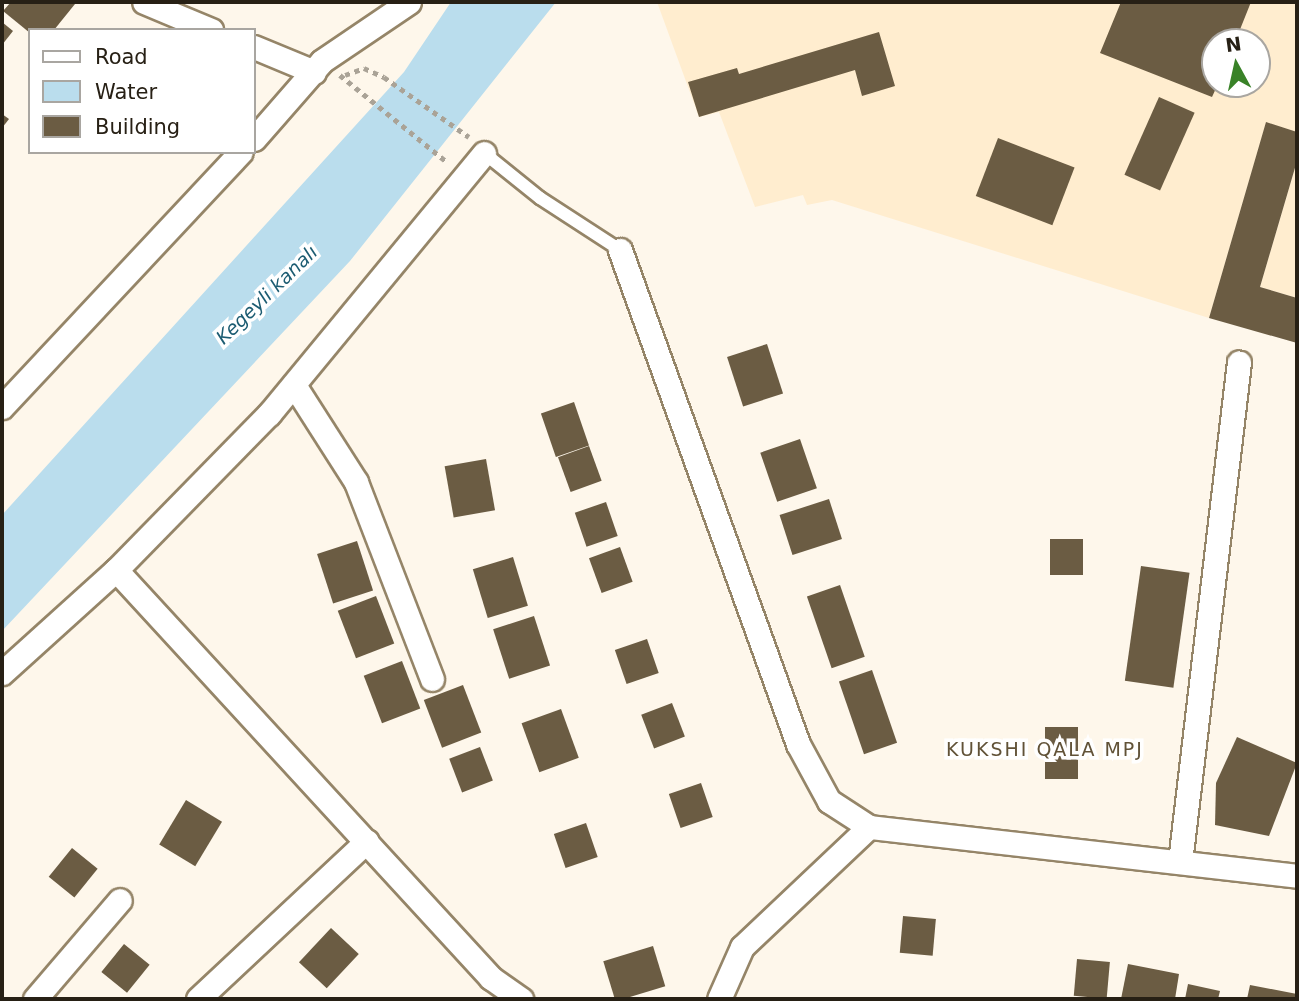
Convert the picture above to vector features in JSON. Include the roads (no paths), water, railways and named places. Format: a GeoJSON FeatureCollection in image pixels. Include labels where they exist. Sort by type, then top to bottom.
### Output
{"type":"FeatureCollection","features":[{"type":"Feature","properties":{"kind":"street"},"geometry":{"type":"LineString","coordinates":[[144,2],[206,28]]}},
{"type":"Feature","properties":{"kind":"street"},"geometry":{"type":"LineString","coordinates":[[256,137],[318,66],[409,2]]}},
{"type":"Feature","properties":{"kind":"street"},"geometry":{"type":"LineString","coordinates":[[256,48],[318,66]]}},
{"type":"Feature","properties":{"kind":"street"},"geometry":{"type":"LineString","coordinates":[[2,673],[116,570],[294,385],[478,146]]}},
{"type":"Feature","properties":{"kind":"street"},"geometry":{"type":"LineString","coordinates":[[2,407],[239,154]]}},
{"type":"Feature","properties":{"kind":"street"},"geometry":{"type":"LineString","coordinates":[[620,250],[798,744],[829,801],[869,827],[1297,876]]}},
{"type":"Feature","properties":{"kind":"street"},"geometry":{"type":"LineString","coordinates":[[1180,862],[1239,362]]}},
{"type":"Feature","properties":{"kind":"street"},"geometry":{"type":"LineString","coordinates":[[294,385],[356,482],[432,679]]}},
{"type":"Feature","properties":{"kind":"street"},"geometry":{"type":"LineString","coordinates":[[116,570],[491,978],[521,999]]}},
{"type":"Feature","properties":{"kind":"street"},"geometry":{"type":"LineString","coordinates":[[719,999],[742,947],[869,827]]}},
{"type":"Feature","properties":{"kind":"street"},"geometry":{"type":"LineString","coordinates":[[198,999],[367,841]]}},
{"type":"Feature","properties":{"kind":"street"},"geometry":{"type":"LineString","coordinates":[[35,999],[120,900]]}},
{"type":"Feature","properties":{"kind":"lane"},"geometry":{"type":"LineString","coordinates":[[478,146],[540,198],[620,250]]}},
{"type":"Feature","properties":{"kind":"water","name":"Kegeyli kanalı"},"geometry":{"type":"Polygon","coordinates":[[[451,2],[556,2],[350,261],[2,631],[2,515],[404,72],[451,2]]]}},
{"type":"Feature","properties":{"kind":"district","name":"KUKSHI QALA MPJ"},"geometry":{"type":"Point","coordinates":[1045,750]}}]}
